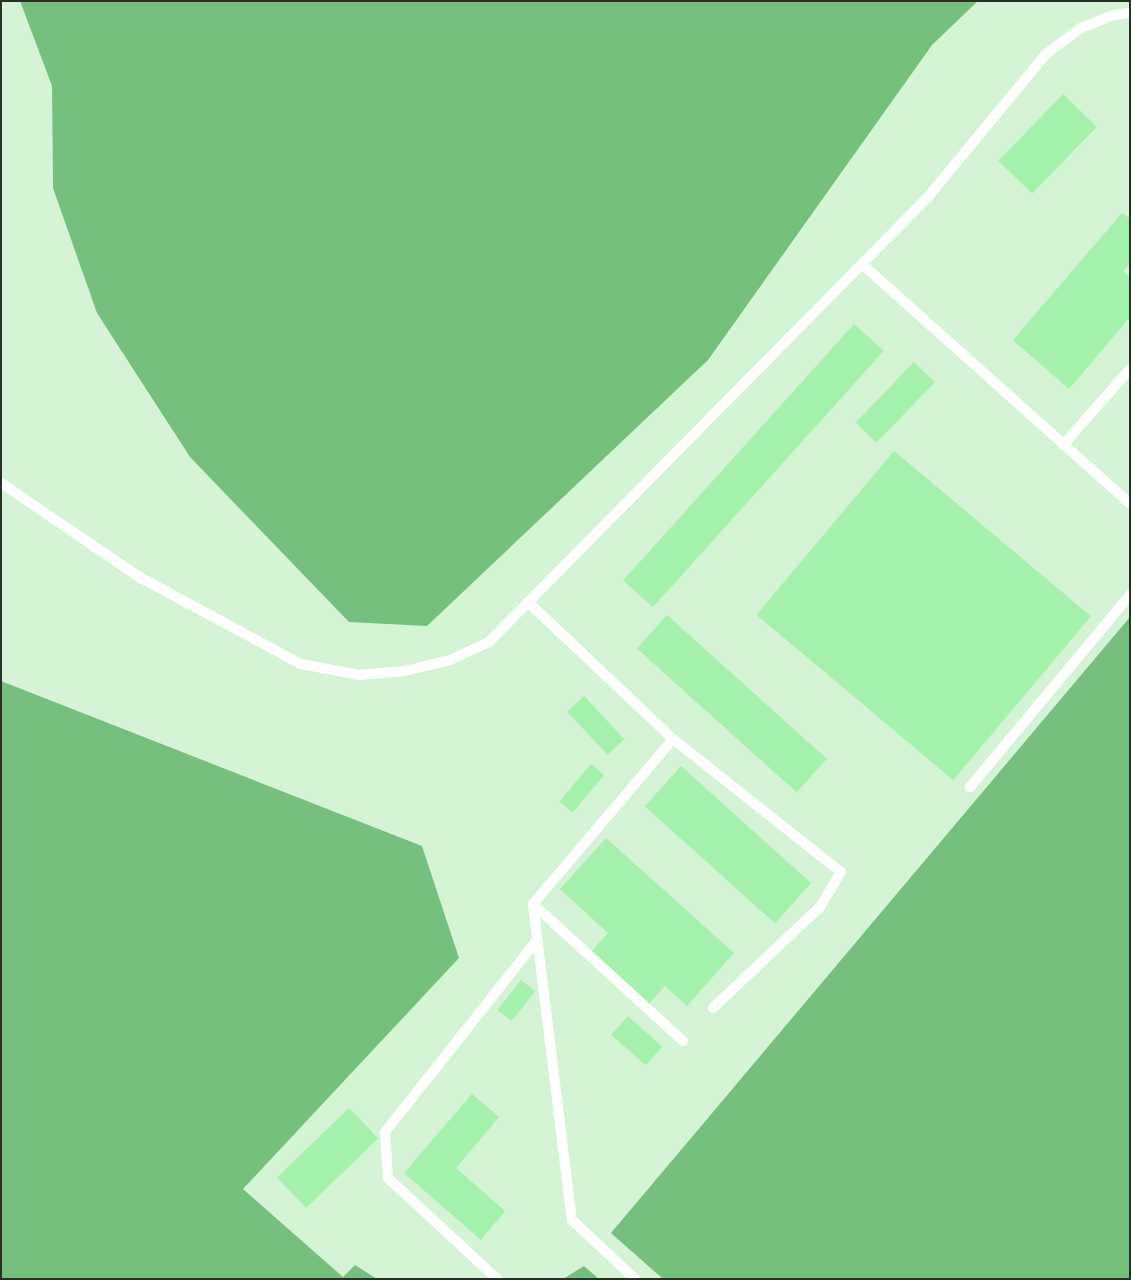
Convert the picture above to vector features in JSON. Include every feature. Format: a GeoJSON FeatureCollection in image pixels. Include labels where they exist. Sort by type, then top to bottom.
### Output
{"type":"FeatureCollection","features":[{"type":"Feature","properties":{"kind":"lane"},"geometry":{"type":"LineString","coordinates":[[1,483],[141,578],[301,664],[359,675],[404,671],[450,660],[489,642],[928,198],[1046,54],[1081,28],[1113,15],[1130,13]]}},
{"type":"Feature","properties":{"kind":"lane"},"geometry":{"type":"LineString","coordinates":[[862,264],[1130,504]]}},
{"type":"Feature","properties":{"kind":"lane"},"geometry":{"type":"LineString","coordinates":[[1064,444],[1130,369]]}},
{"type":"Feature","properties":{"kind":"lane"},"geometry":{"type":"LineString","coordinates":[[970,787],[1130,595]]}},
{"type":"Feature","properties":{"kind":"lane"},"geometry":{"type":"LineString","coordinates":[[528,602],[674,739],[840,872],[820,907],[713,1008]]}},
{"type":"Feature","properties":{"kind":"lane"},"geometry":{"type":"LineString","coordinates":[[635,1279],[572,1220],[533,904],[674,739]]}},
{"type":"Feature","properties":{"kind":"lane"},"geometry":{"type":"LineString","coordinates":[[533,904],[682,1041]]}},
{"type":"Feature","properties":{"kind":"lane"},"geometry":{"type":"LineString","coordinates":[[497,1279],[388,1178],[385,1132],[537,940]]}},
{"type":"Feature","properties":{"kind":"shaded area"},"geometry":{"type":"Polygon","coordinates":[[[1,1],[20,1],[52,86],[53,188],[932,45],[978,1],[1130,1],[1130,617],[612,1233],[663,1279],[599,1279],[584,1266],[563,1279],[377,1279],[355,1265],[343,1277],[243,1189],[459,958],[422,846],[1,681],[1,1]]]}},
{"type":"Feature","properties":{"kind":"shaded area"},"geometry":{"type":"Polygon","coordinates":[[[20,1],[978,1],[932,45],[708,360],[427,626],[349,622],[190,457],[97,313],[53,188],[52,86],[20,1]]]}},
{"type":"Feature","properties":{"kind":"shaded area"},"geometry":{"type":"Polygon","coordinates":[[[1130,617],[1130,1279],[663,1279],[611,1233],[1130,617]]]}},
{"type":"Feature","properties":{"kind":"shaded area"},"geometry":{"type":"Polygon","coordinates":[[[1,681],[422,846],[459,958],[243,1189],[343,1277],[355,1265],[377,1279],[1,1279],[1,681]]]}},
{"type":"Feature","properties":{"kind":"shaded area"},"geometry":{"type":"Polygon","coordinates":[[[584,1266],[599,1279],[563,1279],[584,1266]]]}},
{"type":"Feature","properties":{"kind":"building"},"geometry":{"type":"Polygon","coordinates":[[[1063,94],[1097,127],[1032,194],[998,161],[1063,94]]]}},
{"type":"Feature","properties":{"kind":"building"},"geometry":{"type":"Polygon","coordinates":[[[1122,213],[1130,219],[1130,264],[1123,271],[1130,277],[1130,317],[1069,389],[1013,340],[1122,213]]]}},
{"type":"Feature","properties":{"kind":"building"},"geometry":{"type":"Polygon","coordinates":[[[854,324],[884,351],[653,607],[623,580],[854,324]]]}},
{"type":"Feature","properties":{"kind":"building"},"geometry":{"type":"Polygon","coordinates":[[[914,362],[935,382],[877,443],[856,422],[914,362]]]}},
{"type":"Feature","properties":{"kind":"building"},"geometry":{"type":"Polygon","coordinates":[[[894,451],[1091,616],[953,780],[756,615],[894,451]]]}},
{"type":"Feature","properties":{"kind":"building"},"geometry":{"type":"Polygon","coordinates":[[[667,615],[827,759],[797,792],[637,648],[667,615]]]}},
{"type":"Feature","properties":{"kind":"building"},"geometry":{"type":"Polygon","coordinates":[[[584,696],[624,739],[607,755],[567,712],[584,696]]]}},
{"type":"Feature","properties":{"kind":"building"},"geometry":{"type":"Polygon","coordinates":[[[591,764],[604,775],[573,812],[560,802],[591,764]]]}},
{"type":"Feature","properties":{"kind":"building"},"geometry":{"type":"Polygon","coordinates":[[[681,766],[811,883],[775,923],[645,806],[681,766]]]}},
{"type":"Feature","properties":{"kind":"building"},"geometry":{"type":"Polygon","coordinates":[[[606,838],[734,953],[687,1006],[665,986],[648,1005],[590,953],[608,933],[560,889],[606,838]]]}},
{"type":"Feature","properties":{"kind":"building"},"geometry":{"type":"Polygon","coordinates":[[[521,980],[535,991],[512,1021],[498,1010],[521,980]]]}},
{"type":"Feature","properties":{"kind":"building"},"geometry":{"type":"Polygon","coordinates":[[[628,1016],[662,1047],[645,1065],[611,1035],[628,1016]]]}},
{"type":"Feature","properties":{"kind":"building"},"geometry":{"type":"Polygon","coordinates":[[[472,1094],[499,1117],[456,1168],[505,1211],[481,1240],[404,1173],[472,1094]]]}},
{"type":"Feature","properties":{"kind":"building"},"geometry":{"type":"Polygon","coordinates":[[[349,1108],[378,1138],[306,1208],[277,1177],[349,1108]]]}}]}
